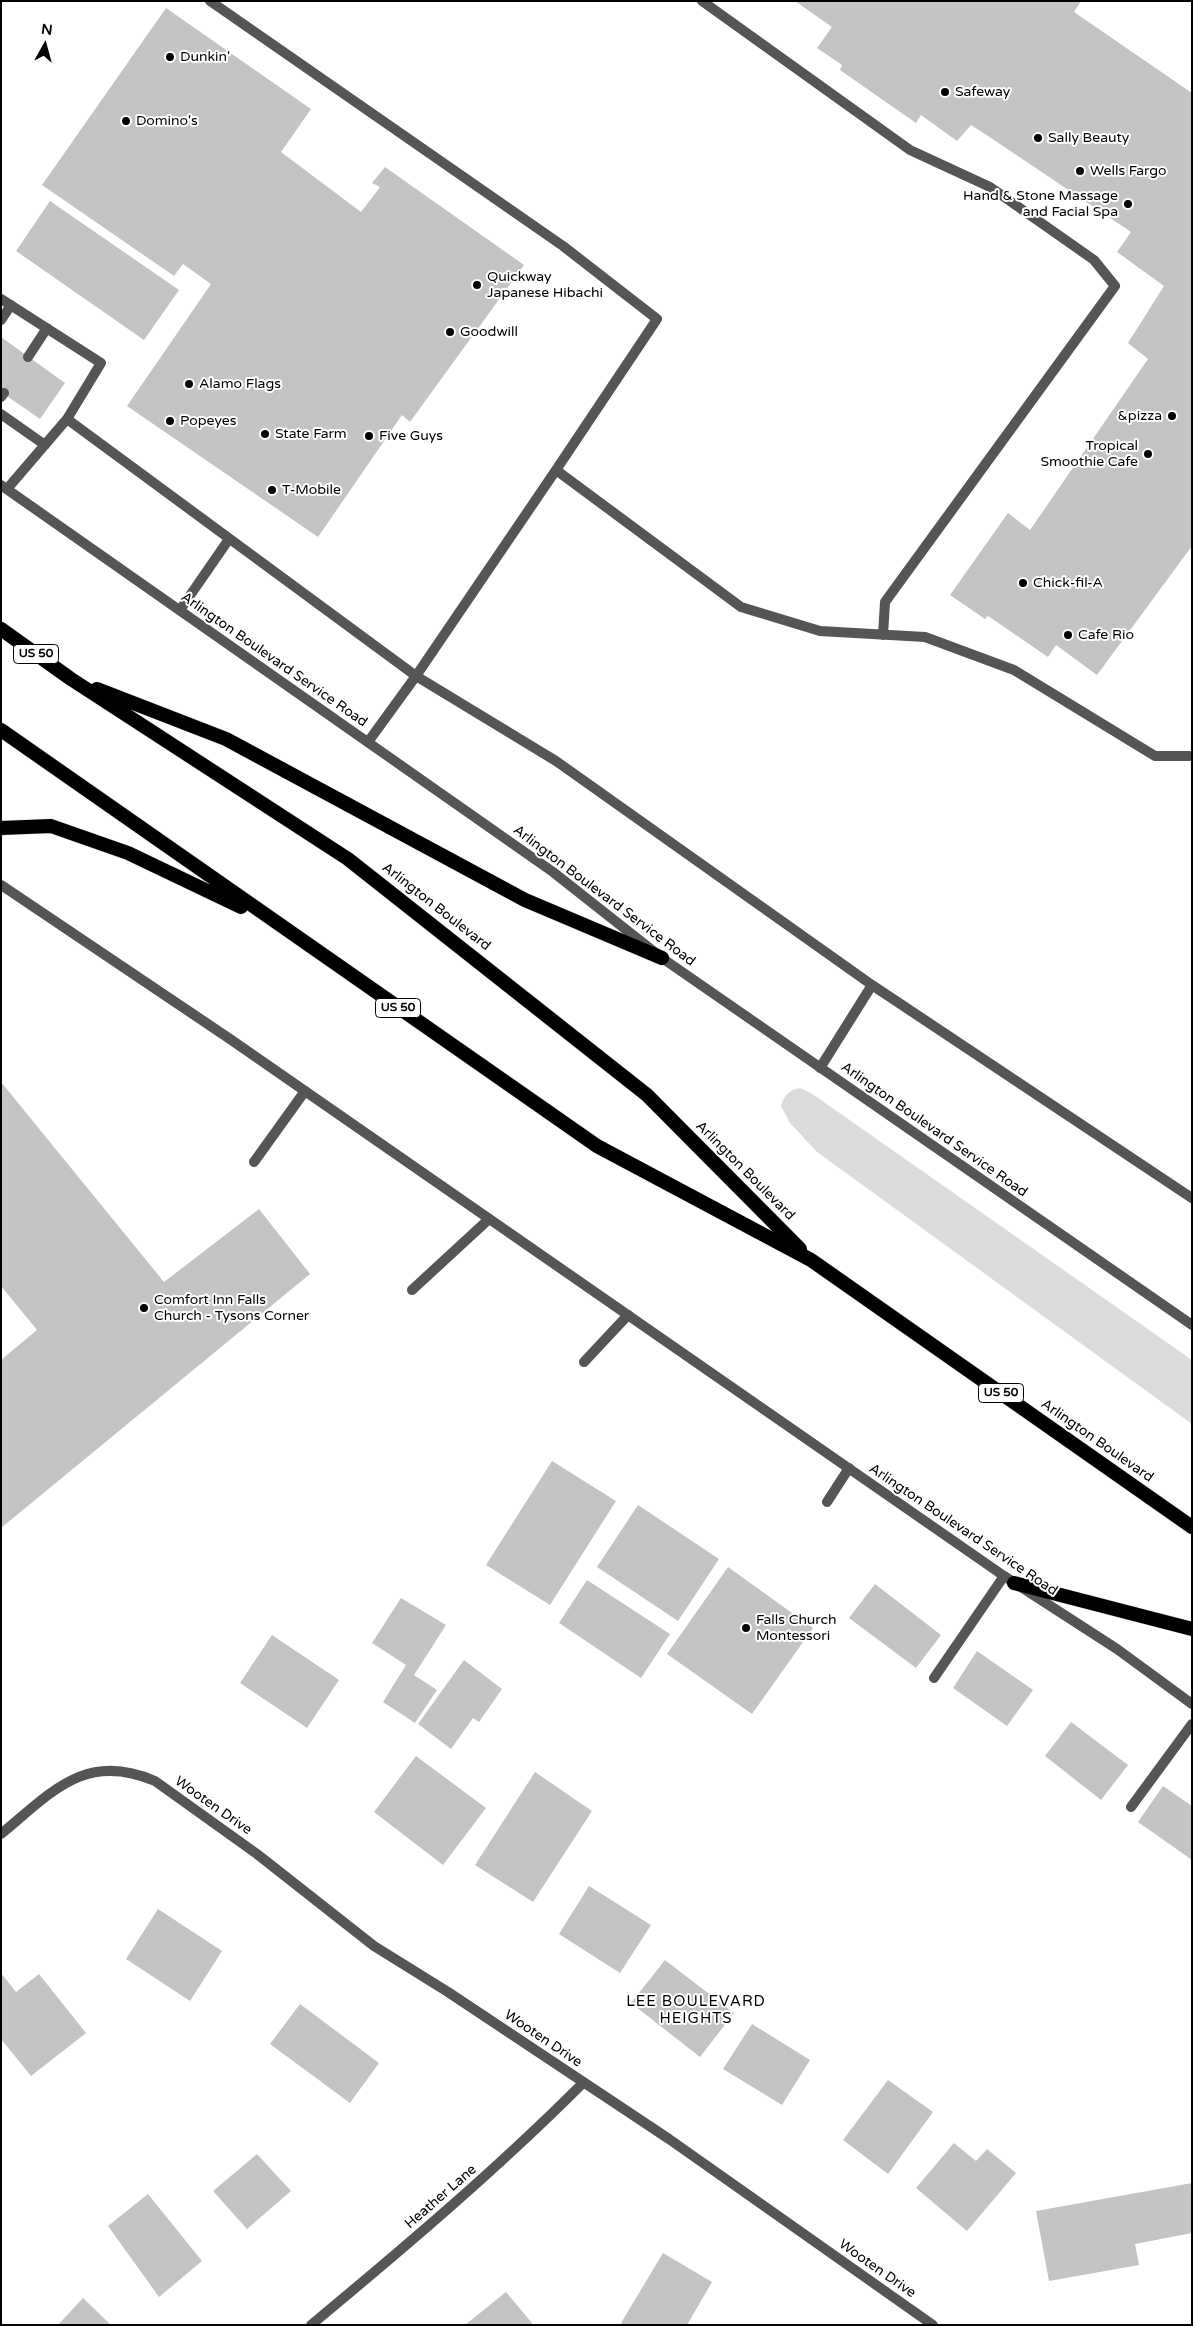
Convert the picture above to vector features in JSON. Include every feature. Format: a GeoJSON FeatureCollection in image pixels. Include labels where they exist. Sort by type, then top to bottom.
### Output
{"type":"FeatureCollection","features":[{"type":"Feature","properties":{"kind":"highway","name":"Arlington Boulevard"},"geometry":{"type":"LineString","coordinates":[[1,629],[71,679],[348,859],[647,1095],[811,1260]]}},
{"type":"Feature","properties":{"kind":"highway"},"geometry":{"type":"LineString","coordinates":[[71,679],[226,739],[525,900],[662,958]]}},
{"type":"Feature","properties":{"kind":"highway","name":"Arlington Boulevard"},"geometry":{"type":"LineString","coordinates":[[1,730],[596,1146],[811,1260],[1192,1527]]}},
{"type":"Feature","properties":{"kind":"highway"},"geometry":{"type":"LineString","coordinates":[[1,828],[51,826],[128,853],[277,924]]}},
{"type":"Feature","properties":{"kind":"highway"},"geometry":{"type":"LineString","coordinates":[[1009,1579],[1192,1630]]}},
{"type":"Feature","properties":{"kind":"street"},"geometry":{"type":"LineString","coordinates":[[210,1],[563,246],[657,319],[416,676],[368,742]]}},
{"type":"Feature","properties":{"kind":"street"},"geometry":{"type":"LineString","coordinates":[[702,1],[910,150],[997,192],[1094,260],[1115,286],[885,602],[883,634]]}},
{"type":"Feature","properties":{"kind":"street"},"geometry":{"type":"LineString","coordinates":[[1,299],[101,363],[67,419],[45,445],[4,487]]}},
{"type":"Feature","properties":{"kind":"street"},"geometry":{"type":"LineString","coordinates":[[1,320],[11,305]]}},
{"type":"Feature","properties":{"kind":"street"},"geometry":{"type":"LineString","coordinates":[[28,356],[47,328]]}},
{"type":"Feature","properties":{"kind":"street"},"geometry":{"type":"LineString","coordinates":[[1,414],[45,445]]}},
{"type":"Feature","properties":{"kind":"street"},"geometry":{"type":"LineString","coordinates":[[67,419],[416,676],[556,761],[872,985],[1192,1198]]}},
{"type":"Feature","properties":{"kind":"street"},"geometry":{"type":"LineString","coordinates":[[556,470],[741,607],[820,631],[925,637],[1014,670],[1155,756],[1192,756]]}},
{"type":"Feature","properties":{"kind":"street","name":"Arlington Boulevard Service Road"},"geometry":{"type":"LineString","coordinates":[[4,487],[553,872],[662,958],[1192,1326]]}},
{"type":"Feature","properties":{"kind":"street"},"geometry":{"type":"LineString","coordinates":[[180,610],[229,539]]}},
{"type":"Feature","properties":{"kind":"street","name":"Arlington Boulevard Service Road"},"geometry":{"type":"LineString","coordinates":[[1,885],[305,1091],[1009,1579],[1117,1650],[1192,1704]]}},
{"type":"Feature","properties":{"kind":"street"},"geometry":{"type":"LineString","coordinates":[[820,1068],[872,985]]}},
{"type":"Feature","properties":{"kind":"street"},"geometry":{"type":"LineString","coordinates":[[254,1162],[305,1091]]}},
{"type":"Feature","properties":{"kind":"street"},"geometry":{"type":"LineString","coordinates":[[412,1290],[489,1219]]}},
{"type":"Feature","properties":{"kind":"street"},"geometry":{"type":"LineString","coordinates":[[584,1362],[628,1315]]}},
{"type":"Feature","properties":{"kind":"street"},"geometry":{"type":"LineString","coordinates":[[826,1502],[849,1468]]}},
{"type":"Feature","properties":{"kind":"street"},"geometry":{"type":"LineString","coordinates":[[934,1678],[1009,1579]]}},
{"type":"Feature","properties":{"kind":"street"},"geometry":{"type":"LineString","coordinates":[[1131,1807],[1192,1724]]}},
{"type":"Feature","properties":{"kind":"street","name":"Wooten Drive"},"geometry":{"type":"LineString","coordinates":[[1,1834],[57,1788],[83,1774],[114,1770],[140,1775],[155,1782],[258,1854],[374,1946],[448,1992],[669,2139],[933,2325]]}},
{"type":"Feature","properties":{"kind":"street","name":"Heather Lane"},"geometry":{"type":"LineString","coordinates":[[312,2325],[443,2216],[539,2127],[583,2083]]}},
{"type":"Feature","properties":{"kind":"shaded area"},"geometry":{"type":"Polygon","coordinates":[[[800,1088],[811,1093],[1192,1360],[1192,1424],[817,1152],[790,1123],[781,1106],[788,1094],[800,1088]]]}},
{"type":"Feature","properties":{"kind":"building"},"geometry":{"type":"Polygon","coordinates":[[[795,1],[1081,1],[1074,12],[1192,93],[1192,546],[1097,675],[1056,645],[1048,657],[988,616],[985,619],[950,595],[1008,513],[1030,530],[1148,359],[1128,343],[1164,286],[1117,252],[1131,232],[988,136],[971,125],[957,141],[921,115],[916,123],[840,70],[842,65],[817,48],[832,27],[795,1]]]}},
{"type":"Feature","properties":{"kind":"building"},"geometry":{"type":"Polygon","coordinates":[[[166,8],[311,109],[281,152],[361,212],[380,187],[372,183],[385,167],[524,265],[410,422],[402,415],[318,537],[127,406],[211,284],[183,264],[174,276],[42,185],[166,8]]]}},
{"type":"Feature","properties":{"kind":"building"},"geometry":{"type":"Polygon","coordinates":[[[50,201],[179,290],[144,340],[16,251],[50,201]]]}},
{"type":"Feature","properties":{"kind":"building"},"geometry":{"type":"Polygon","coordinates":[[[1,337],[65,383],[40,419],[1,392],[1,337]]]}},
{"type":"Feature","properties":{"kind":"building","name":"Comfort Inn Falls Church - Tysons Corner"},"geometry":{"type":"Polygon","coordinates":[[[1,1082],[164,1282],[259,1209],[310,1274],[1,1528],[1,1360],[37,1330],[1,1286],[1,1082]]]}},
{"type":"Feature","properties":{"kind":"building"},"geometry":{"type":"Polygon","coordinates":[[[552,1461],[616,1501],[550,1605],[486,1565],[552,1461]]]}},
{"type":"Feature","properties":{"kind":"building"},"geometry":{"type":"Polygon","coordinates":[[[638,1505],[719,1559],[678,1621],[597,1567],[638,1505]]]}},
{"type":"Feature","properties":{"kind":"building"},"geometry":{"type":"Polygon","coordinates":[[[728,1567],[813,1628],[752,1714],[667,1654],[728,1567]]]}},
{"type":"Feature","properties":{"kind":"building"},"geometry":{"type":"Polygon","coordinates":[[[587,1580],[670,1634],[641,1678],[559,1623],[587,1580]]]}},
{"type":"Feature","properties":{"kind":"building"},"geometry":{"type":"Polygon","coordinates":[[[875,1584],[941,1635],[916,1668],[849,1618],[875,1584]]]}},
{"type":"Feature","properties":{"kind":"building"},"geometry":{"type":"Polygon","coordinates":[[[401,1598],[446,1625],[414,1675],[437,1690],[415,1723],[383,1702],[406,1665],[372,1643],[401,1598]]]}},
{"type":"Feature","properties":{"kind":"building"},"geometry":{"type":"Polygon","coordinates":[[[272,1635],[339,1680],[307,1728],[240,1683],[272,1635]]]}},
{"type":"Feature","properties":{"kind":"building"},"geometry":{"type":"Polygon","coordinates":[[[977,1651],[1033,1690],[1007,1726],[953,1688],[977,1651]]]}},
{"type":"Feature","properties":{"kind":"building"},"geometry":{"type":"Polygon","coordinates":[[[464,1660],[502,1689],[479,1722],[473,1718],[451,1749],[418,1724],[464,1660]]]}},
{"type":"Feature","properties":{"kind":"building"},"geometry":{"type":"Polygon","coordinates":[[[1071,1722],[1128,1765],[1101,1800],[1045,1756],[1071,1722]]]}},
{"type":"Feature","properties":{"kind":"building"},"geometry":{"type":"Polygon","coordinates":[[[416,1756],[486,1808],[443,1865],[374,1812],[416,1756]]]}},
{"type":"Feature","properties":{"kind":"building"},"geometry":{"type":"Polygon","coordinates":[[[535,1772],[592,1811],[533,1902],[475,1865],[535,1772]]]}},
{"type":"Feature","properties":{"kind":"building"},"geometry":{"type":"Polygon","coordinates":[[[1163,1786],[1192,1806],[1192,1860],[1138,1822],[1163,1786]]]}},
{"type":"Feature","properties":{"kind":"building"},"geometry":{"type":"Polygon","coordinates":[[[589,1886],[651,1925],[620,1973],[559,1934],[589,1886]]]}},
{"type":"Feature","properties":{"kind":"building"},"geometry":{"type":"Polygon","coordinates":[[[158,1909],[222,1951],[190,2001],[126,1959],[158,1909]]]}},
{"type":"Feature","properties":{"kind":"building"},"geometry":{"type":"Polygon","coordinates":[[[665,1960],[734,2013],[700,2057],[631,2003],[665,1960]]]}},
{"type":"Feature","properties":{"kind":"building"},"geometry":{"type":"Polygon","coordinates":[[[1,1973],[16,1992],[39,1974],[86,2033],[31,2076],[1,2039],[1,1973]]]}},
{"type":"Feature","properties":{"kind":"building"},"geometry":{"type":"Polygon","coordinates":[[[300,2004],[379,2063],[350,2103],[270,2044],[300,2004]]]}},
{"type":"Feature","properties":{"kind":"building"},"geometry":{"type":"Polygon","coordinates":[[[752,2024],[810,2060],[782,2105],[723,2069],[752,2024]]]}},
{"type":"Feature","properties":{"kind":"building"},"geometry":{"type":"Polygon","coordinates":[[[888,2080],[933,2112],[888,2174],[843,2140],[888,2080]]]}},
{"type":"Feature","properties":{"kind":"building"},"geometry":{"type":"Polygon","coordinates":[[[954,2143],[976,2161],[987,2149],[1016,2173],[967,2231],[916,2188],[954,2143]]]}},
{"type":"Feature","properties":{"kind":"building"},"geometry":{"type":"Polygon","coordinates":[[[257,2154],[291,2191],[247,2229],[213,2191],[257,2154]]]}},
{"type":"Feature","properties":{"kind":"building"},"geometry":{"type":"Polygon","coordinates":[[[1192,2183],[1192,2233],[1135,2244],[1139,2265],[1049,2281],[1036,2211],[1192,2183]]]}},
{"type":"Feature","properties":{"kind":"building"},"geometry":{"type":"Polygon","coordinates":[[[148,2194],[202,2261],[159,2297],[108,2226],[148,2194]]]}},
{"type":"Feature","properties":{"kind":"building"},"geometry":{"type":"Polygon","coordinates":[[[663,2253],[712,2282],[687,2325],[623,2325],[621,2323],[663,2253]]]}},
{"type":"Feature","properties":{"kind":"building"},"geometry":{"type":"Polygon","coordinates":[[[506,2292],[532,2323],[530,2325],[465,2325],[506,2292]]]}},
{"type":"Feature","properties":{"kind":"building"},"geometry":{"type":"Polygon","coordinates":[[[83,2298],[111,2325],[58,2325],[83,2298]]]}},
{"type":"Feature","properties":{"kind":"place","name":"Dunkin'"},"geometry":{"type":"Point","coordinates":[170,57]}},
{"type":"Feature","properties":{"kind":"place","name":"Safeway"},"geometry":{"type":"Point","coordinates":[945,92]}},
{"type":"Feature","properties":{"kind":"place","name":"Domino's"},"geometry":{"type":"Point","coordinates":[126,121]}},
{"type":"Feature","properties":{"kind":"place","name":"Sally Beauty"},"geometry":{"type":"Point","coordinates":[1038,138]}},
{"type":"Feature","properties":{"kind":"place","name":"Wells Fargo"},"geometry":{"type":"Point","coordinates":[1080,171]}},
{"type":"Feature","properties":{"kind":"place","name":"Hand & Stone Massage and Facial Spa"},"geometry":{"type":"Point","coordinates":[1128,204]}},
{"type":"Feature","properties":{"kind":"place","name":"Quickway Japanese Hibachi"},"geometry":{"type":"Point","coordinates":[477,285]}},
{"type":"Feature","properties":{"kind":"place","name":"Goodwill"},"geometry":{"type":"Point","coordinates":[450,332]}},
{"type":"Feature","properties":{"kind":"place","name":"Alamo Flags"},"geometry":{"type":"Point","coordinates":[189,384]}},
{"type":"Feature","properties":{"kind":"place","name":"&pizza"},"geometry":{"type":"Point","coordinates":[1172,416]}},
{"type":"Feature","properties":{"kind":"place","name":"Popeyes"},"geometry":{"type":"Point","coordinates":[170,421]}},
{"type":"Feature","properties":{"kind":"place","name":"State Farm"},"geometry":{"type":"Point","coordinates":[265,434]}},
{"type":"Feature","properties":{"kind":"place","name":"Five Guys"},"geometry":{"type":"Point","coordinates":[369,436]}},
{"type":"Feature","properties":{"kind":"place","name":"Tropical Smoothie Cafe"},"geometry":{"type":"Point","coordinates":[1148,454]}},
{"type":"Feature","properties":{"kind":"place","name":"T-Mobile"},"geometry":{"type":"Point","coordinates":[272,490]}},
{"type":"Feature","properties":{"kind":"place","name":"Chick-fil-A"},"geometry":{"type":"Point","coordinates":[1023,583]}},
{"type":"Feature","properties":{"kind":"place","name":"Cafe Rio"},"geometry":{"type":"Point","coordinates":[1068,635]}},
{"type":"Feature","properties":{"kind":"place","name":"Comfort Inn Falls Church - Tysons Corner"},"geometry":{"type":"Point","coordinates":[144,1308]}},
{"type":"Feature","properties":{"kind":"place","name":"Falls Church Montessori"},"geometry":{"type":"Point","coordinates":[746,1628]}},
{"type":"Feature","properties":{"kind":"district","name":"LEE BOULEVARD HEIGHTS"},"geometry":{"type":"Point","coordinates":[696,2010]}}]}
